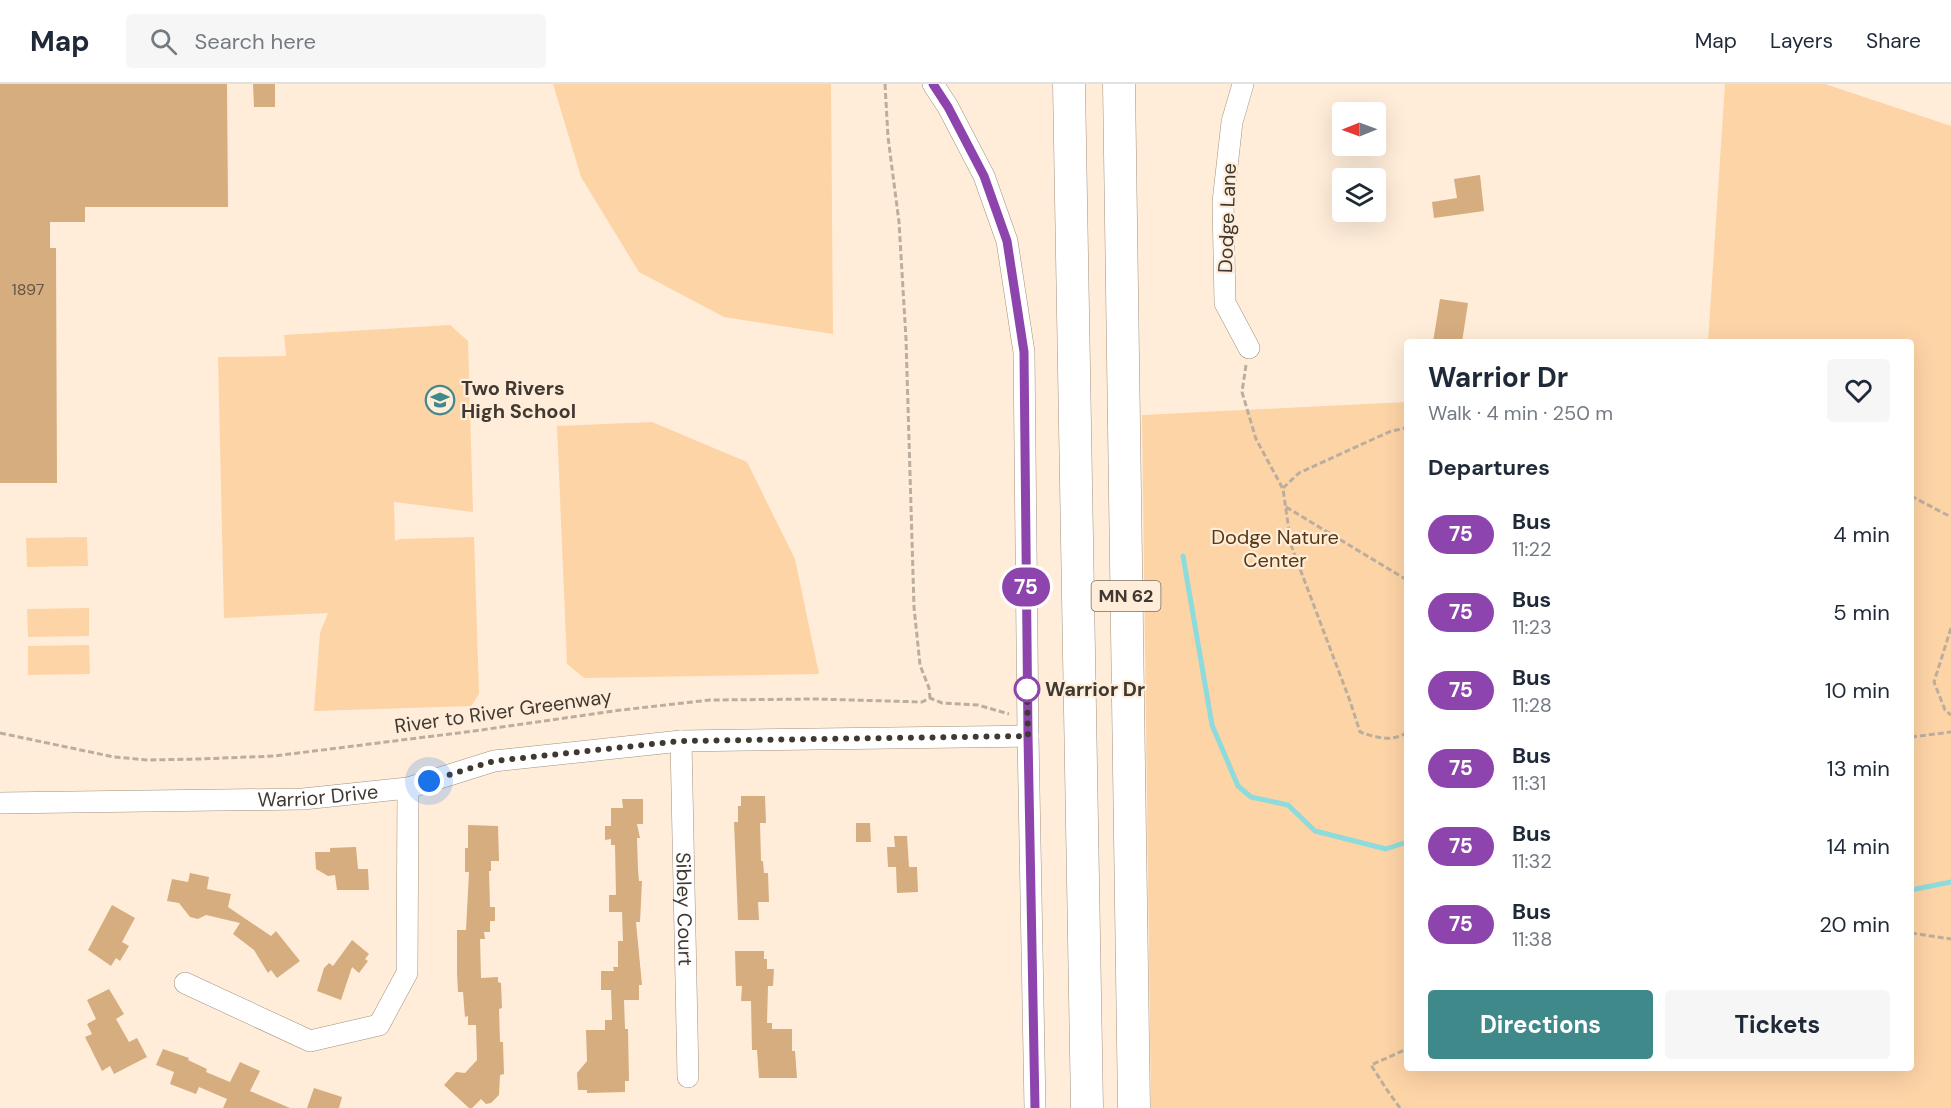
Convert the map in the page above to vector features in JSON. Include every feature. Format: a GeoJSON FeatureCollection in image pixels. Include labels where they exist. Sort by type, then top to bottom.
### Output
{"type":"FeatureCollection","features":[{"type":"Feature","properties":{"kind":"highway","name":"MN 62"},"geometry":{"type":"LineString","coordinates":[[1069,84],[1087,1108]]}},
{"type":"Feature","properties":{"kind":"highway","name":"MN 62"},"geometry":{"type":"LineString","coordinates":[[1119,84],[1134,1108]]}},
{"type":"Feature","properties":{"kind":"street"},"geometry":{"type":"LineString","coordinates":[[933,84],[948,107],[984,176],[1007,241],[1024,352],[1035,1108]]}},
{"type":"Feature","properties":{"kind":"street","name":"Dodge Lane"},"geometry":{"type":"LineString","coordinates":[[1243,84],[1232,122],[1223,202],[1225,303],[1249,348]]}},
{"type":"Feature","properties":{"kind":"street","name":"Warrior Drive"},"geometry":{"type":"LineString","coordinates":[[0,803],[303,799],[408,788],[494,761],[681,741],[1028,736]]}},
{"type":"Feature","properties":{"kind":"street","name":"Sibley Court"},"geometry":{"type":"LineString","coordinates":[[681,741],[688,1077]]}},
{"type":"Feature","properties":{"kind":"street"},"geometry":{"type":"LineString","coordinates":[[185,983],[310,1041],[379,1025],[407,973],[408,788]]}},
{"type":"Feature","properties":{"kind":"path"},"geometry":{"type":"LineString","coordinates":[[885,84],[888,137],[899,222],[906,339],[914,607],[920,665],[929,688],[930,698]]}},
{"type":"Feature","properties":{"kind":"path"},"geometry":{"type":"LineString","coordinates":[[1249,348],[1242,392],[1256,439],[1283,489],[1291,545],[1360,732],[1381,739],[1404,734]]}},
{"type":"Feature","properties":{"kind":"path"},"geometry":{"type":"LineString","coordinates":[[1283,489],[1299,473],[1391,431],[1404,429]]}},
{"type":"Feature","properties":{"kind":"path"},"geometry":{"type":"LineString","coordinates":[[1914,498],[1951,518]]}},
{"type":"Feature","properties":{"kind":"path"},"geometry":{"type":"LineString","coordinates":[[1286,507],[1404,578]]}},
{"type":"Feature","properties":{"kind":"path"},"geometry":{"type":"LineString","coordinates":[[1951,628],[1934,682],[1945,710],[1951,716]]}},
{"type":"Feature","properties":{"kind":"path","name":"River to River Greenway"},"geometry":{"type":"LineString","coordinates":[[0,733],[114,757],[148,760],[297,754],[710,700],[818,699],[922,702],[930,698],[942,703],[978,705],[1011,715]]}},
{"type":"Feature","properties":{"kind":"path"},"geometry":{"type":"LineString","coordinates":[[1914,737],[1951,732]]}},
{"type":"Feature","properties":{"kind":"path"},"geometry":{"type":"LineString","coordinates":[[1914,933],[1951,939]]}},
{"type":"Feature","properties":{"kind":"path"},"geometry":{"type":"LineString","coordinates":[[1400,1108],[1371,1065],[1404,1050]]}},
{"type":"Feature","properties":{"kind":"green space"},"geometry":{"type":"Polygon","coordinates":[[[553,84],[831,84],[833,334],[724,317],[639,272],[581,177],[553,84]]]}},
{"type":"Feature","properties":{"kind":"green space","name":"Dodge Nature Center"},"geometry":{"type":"Polygon","coordinates":[[[1725,84],[1825,84],[1951,126],[1951,1108],[1151,1108],[1142,415],[1404,402],[1404,1071],[1914,1071],[1914,339],[1708,339],[1725,84]]]}},
{"type":"Feature","properties":{"kind":"green space"},"geometry":{"type":"Polygon","coordinates":[[[450,325],[468,341],[473,512],[394,502],[395,541],[474,537],[479,694],[471,706],[314,711],[320,633],[328,613],[224,618],[218,357],[286,356],[284,335],[450,325]]]}},
{"type":"Feature","properties":{"kind":"green space"},"geometry":{"type":"Polygon","coordinates":[[[652,422],[747,462],[795,559],[819,674],[584,678],[567,664],[557,426],[652,422]]]}},
{"type":"Feature","properties":{"kind":"green space"},"geometry":{"type":"Polygon","coordinates":[[[87,537],[88,566],[27,567],[26,538],[87,537]]]}},
{"type":"Feature","properties":{"kind":"green space"},"geometry":{"type":"Polygon","coordinates":[[[89,608],[89,636],[28,637],[27,609],[89,608]]]}},
{"type":"Feature","properties":{"kind":"green space"},"geometry":{"type":"Polygon","coordinates":[[[89,645],[90,674],[28,675],[28,646],[89,645]]]}},
{"type":"Feature","properties":{"kind":"building"},"geometry":{"type":"Polygon","coordinates":[[[0,84],[227,84],[228,207],[85,207],[85,222],[50,222],[50,248],[56,248],[57,483],[0,483],[0,84]]]}},
{"type":"Feature","properties":{"kind":"building"},"geometry":{"type":"Polygon","coordinates":[[[253,84],[275,84],[275,107],[254,107],[253,84]]]}},
{"type":"Feature","properties":{"kind":"building"},"geometry":{"type":"Polygon","coordinates":[[[1480,175],[1484,211],[1434,218],[1432,202],[1457,198],[1454,179],[1480,175]]]}},
{"type":"Feature","properties":{"kind":"building"},"geometry":{"type":"Polygon","coordinates":[[[1440,299],[1468,303],[1462,339],[1433,339],[1440,299]]]}},
{"type":"Feature","properties":{"kind":"building"},"geometry":{"type":"Polygon","coordinates":[[[741,796],[765,796],[766,823],[760,823],[761,861],[763,861],[764,873],[768,873],[769,902],[758,902],[759,920],[738,920],[734,822],[738,822],[738,806],[741,806],[741,796]]]}},
{"type":"Feature","properties":{"kind":"building"},"geometry":{"type":"Polygon","coordinates":[[[622,799],[643,799],[643,824],[637,824],[640,838],[637,838],[638,870],[639,881],[642,881],[640,922],[636,922],[642,985],[639,985],[639,1000],[624,1000],[625,1029],[628,1029],[629,1081],[625,1081],[625,1092],[587,1093],[587,1090],[578,1090],[577,1073],[587,1061],[586,1030],[605,1030],[605,1020],[612,1020],[611,990],[601,990],[601,971],[614,971],[613,967],[618,967],[618,941],[623,941],[622,912],[609,912],[609,895],[616,895],[615,845],[611,845],[611,839],[605,840],[605,826],[611,826],[611,808],[623,808],[622,799]]]}},
{"type":"Feature","properties":{"kind":"building"},"geometry":{"type":"Polygon","coordinates":[[[856,823],[870,823],[871,842],[856,842],[856,823]]]}},
{"type":"Feature","properties":{"kind":"building"},"geometry":{"type":"Polygon","coordinates":[[[468,825],[498,826],[499,861],[491,861],[491,871],[489,871],[490,907],[495,907],[495,921],[490,921],[490,932],[484,932],[485,939],[480,939],[481,978],[498,977],[498,982],[501,983],[500,1042],[503,1042],[504,1074],[500,1075],[499,1095],[491,1103],[486,1104],[481,1099],[472,1108],[469,1108],[444,1085],[456,1072],[465,1073],[477,1060],[476,1025],[468,1025],[468,1016],[465,1017],[463,992],[458,992],[457,973],[457,930],[466,930],[469,872],[465,872],[465,848],[468,848],[468,825]]]}},
{"type":"Feature","properties":{"kind":"building"},"geometry":{"type":"Polygon","coordinates":[[[894,836],[907,836],[909,867],[917,867],[918,892],[897,893],[896,867],[888,867],[887,847],[895,847],[894,836]]]}},
{"type":"Feature","properties":{"kind":"building"},"geometry":{"type":"Polygon","coordinates":[[[356,847],[358,869],[368,869],[369,890],[337,890],[335,875],[328,876],[316,869],[315,852],[330,852],[330,848],[356,847]]]}},
{"type":"Feature","properties":{"kind":"building"},"geometry":{"type":"Polygon","coordinates":[[[190,873],[209,877],[207,889],[231,894],[228,907],[271,936],[276,931],[300,961],[277,978],[271,970],[268,973],[254,950],[233,934],[240,923],[206,915],[198,919],[190,917],[179,903],[167,901],[172,879],[188,882],[190,873]]]}},
{"type":"Feature","properties":{"kind":"building"},"geometry":{"type":"Polygon","coordinates":[[[112,905],[135,918],[122,942],[129,946],[120,961],[116,958],[111,966],[88,950],[112,905]]]}},
{"type":"Feature","properties":{"kind":"building"},"geometry":{"type":"Polygon","coordinates":[[[352,940],[369,954],[365,959],[368,961],[359,973],[352,967],[341,1000],[317,991],[324,968],[329,963],[333,966],[352,940]]]}},
{"type":"Feature","properties":{"kind":"building"},"geometry":{"type":"Polygon","coordinates":[[[735,951],[764,951],[767,969],[774,969],[773,986],[768,986],[767,1023],[772,1023],[772,1029],[792,1029],[792,1051],[795,1051],[797,1078],[759,1078],[757,1050],[752,1050],[751,1001],[741,1001],[742,986],[736,986],[735,951]]]}},
{"type":"Feature","properties":{"kind":"building"},"geometry":{"type":"Polygon","coordinates":[[[109,989],[124,1014],[116,1019],[129,1042],[137,1038],[147,1057],[114,1074],[110,1066],[102,1071],[85,1037],[92,1034],[87,1024],[96,1019],[87,1000],[109,989]]]}},
{"type":"Feature","properties":{"kind":"building"},"geometry":{"type":"Polygon","coordinates":[[[163,1049],[189,1058],[188,1060],[207,1069],[206,1072],[230,1082],[240,1062],[260,1071],[250,1091],[290,1108],[223,1108],[227,1099],[199,1087],[196,1094],[170,1084],[174,1072],[156,1065],[163,1049]]]}},
{"type":"Feature","properties":{"kind":"building"},"geometry":{"type":"Polygon","coordinates":[[[314,1088],[342,1097],[339,1108],[307,1108],[314,1088]]]}},
{"type":"Feature","properties":{"kind":"waterway"},"geometry":{"type":"LineString","coordinates":[[1183,556],[1212,725],[1238,786],[1251,797],[1288,805],[1315,831],[1386,849],[1404,843]]}},
{"type":"Feature","properties":{"kind":"waterway"},"geometry":{"type":"LineString","coordinates":[[1914,889],[1951,882]]}},
{"type":"Feature","properties":{"kind":"bus line","name":"75"},"geometry":{"type":"LineString","coordinates":[[933,84],[948,107],[984,176],[1007,241],[1024,352],[1035,1108]]}},
{"type":"Feature","properties":{"kind":"place","name":"Two Rivers High School"},"geometry":{"type":"Point","coordinates":[440,400]}},
{"type":"Feature","properties":{"kind":"place","name":"Warrior Dr"},"geometry":{"type":"Point","coordinates":[1027,689]}},
{"type":"Feature","properties":{"kind":"route"},"geometry":{"type":"LineString","coordinates":[[429,781],[494,761],[681,741],[1028,736],[1027,689]]}}]}
